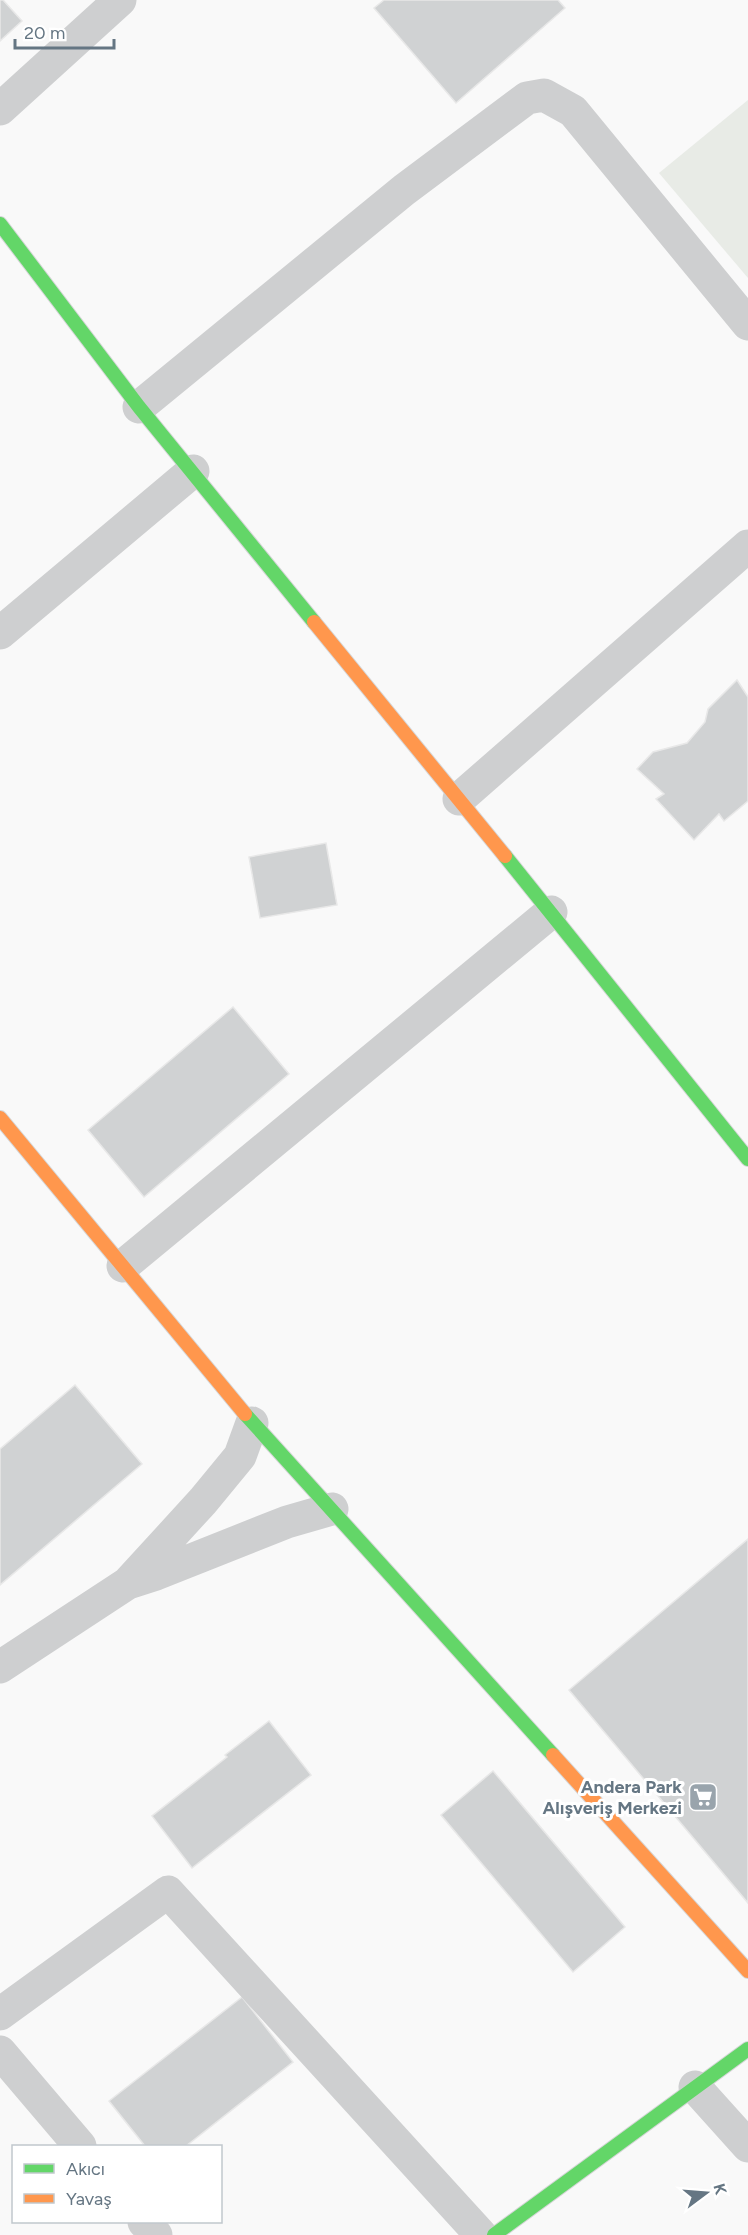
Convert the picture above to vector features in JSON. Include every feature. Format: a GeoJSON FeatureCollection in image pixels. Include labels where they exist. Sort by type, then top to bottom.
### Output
{"type":"FeatureCollection","features":[{"type":"Feature","properties":{"kind":"street"},"geometry":{"type":"LineString","coordinates":[[0,109],[120,0]]}},
{"type":"Feature","properties":{"kind":"street"},"geometry":{"type":"LineString","coordinates":[[139,407],[404,190],[527,98],[544,95],[573,111],[748,324]]}},
{"type":"Feature","properties":{"kind":"street"},"geometry":{"type":"LineString","coordinates":[[0,224],[139,407],[551,912],[748,1159]]}},
{"type":"Feature","properties":{"kind":"street"},"geometry":{"type":"LineString","coordinates":[[0,633],[193,471]]}},
{"type":"Feature","properties":{"kind":"street"},"geometry":{"type":"LineString","coordinates":[[459,799],[748,546]]}},
{"type":"Feature","properties":{"kind":"street"},"geometry":{"type":"LineString","coordinates":[[123,1266],[551,912]]}},
{"type":"Feature","properties":{"kind":"street"},"geometry":{"type":"LineString","coordinates":[[0,1118],[252,1423],[748,1971]]}},
{"type":"Feature","properties":{"kind":"street"},"geometry":{"type":"LineString","coordinates":[[0,1667],[128,1583],[240,1456],[252,1423]]}},
{"type":"Feature","properties":{"kind":"street"},"geometry":{"type":"LineString","coordinates":[[128,1583],[287,1522],[332,1509]]}},
{"type":"Feature","properties":{"kind":"street"},"geometry":{"type":"LineString","coordinates":[[0,2014],[168,1892],[481,2235]]}},
{"type":"Feature","properties":{"kind":"street"},"geometry":{"type":"LineString","coordinates":[[494,2235],[748,2049]]}},
{"type":"Feature","properties":{"kind":"street"},"geometry":{"type":"LineString","coordinates":[[0,2052],[79,2145]]}},
{"type":"Feature","properties":{"kind":"street"},"geometry":{"type":"LineString","coordinates":[[695,2087],[748,2146]]}},
{"type":"Feature","properties":{"kind":"street"},"geometry":{"type":"LineString","coordinates":[[145,2223],[156,2235]]}},
{"type":"Feature","properties":{"kind":"shaded area"},"geometry":{"type":"Polygon","coordinates":[[[748,100],[748,278],[659,173],[748,100]]]}},
{"type":"Feature","properties":{"kind":"building"},"geometry":{"type":"Polygon","coordinates":[[[0,0],[3,0],[22,21],[0,41],[0,0]]]}},
{"type":"Feature","properties":{"kind":"building"},"geometry":{"type":"Polygon","coordinates":[[[384,0],[558,0],[565,8],[456,103],[374,8],[384,0]]]}},
{"type":"Feature","properties":{"kind":"building"},"geometry":{"type":"Polygon","coordinates":[[[737,680],[748,697],[748,801],[724,821],[719,814],[694,840],[656,799],[664,794],[637,769],[653,752],[687,743],[705,722],[708,709],[737,680]]]}},
{"type":"Feature","properties":{"kind":"building"},"geometry":{"type":"Polygon","coordinates":[[[326,843],[337,905],[260,918],[249,857],[326,843]]]}},
{"type":"Feature","properties":{"kind":"building"},"geometry":{"type":"Polygon","coordinates":[[[233,1007],[289,1074],[144,1197],[88,1130],[233,1007]]]}},
{"type":"Feature","properties":{"kind":"building"},"geometry":{"type":"Polygon","coordinates":[[[75,1385],[142,1464],[0,1585],[0,1449],[75,1385]]]}},
{"type":"Feature","properties":{"kind":"building","name":"Andera Park Alışveriş Merkezi"},"geometry":{"type":"Polygon","coordinates":[[[748,1539],[748,1903],[569,1690],[748,1539]]]}},
{"type":"Feature","properties":{"kind":"building"},"geometry":{"type":"Polygon","coordinates":[[[269,1721],[311,1775],[192,1868],[152,1816],[269,1721]]]}},
{"type":"Feature","properties":{"kind":"building"},"geometry":{"type":"Polygon","coordinates":[[[493,1771],[625,1927],[573,1972],[441,1815],[493,1771]]]}},
{"type":"Feature","properties":{"kind":"building"},"geometry":{"type":"Polygon","coordinates":[[[242,1997],[293,2062],[187,2145],[144,2145],[109,2101],[242,1997]]]}},
{"type":"Feature","properties":{"kind":"traffic: fast"},"geometry":{"type":"LineString","coordinates":[[0,224],[139,407],[314,622]]}},
{"type":"Feature","properties":{"kind":"traffic: fast"},"geometry":{"type":"LineString","coordinates":[[505,856],[748,1159]]}},
{"type":"Feature","properties":{"kind":"traffic: fast"},"geometry":{"type":"LineString","coordinates":[[245,1414],[553,1755]]}},
{"type":"Feature","properties":{"kind":"traffic: fast"},"geometry":{"type":"LineString","coordinates":[[494,2235],[748,2049]]}},
{"type":"Feature","properties":{"kind":"traffic: slow"},"geometry":{"type":"LineString","coordinates":[[314,622],[505,856]]}},
{"type":"Feature","properties":{"kind":"traffic: slow"},"geometry":{"type":"LineString","coordinates":[[0,1118],[245,1414]]}},
{"type":"Feature","properties":{"kind":"traffic: slow"},"geometry":{"type":"LineString","coordinates":[[553,1755],[748,1971]]}},
{"type":"Feature","properties":{"kind":"place","name":"Andera Park Alışveriş Merkezi"},"geometry":{"type":"Point","coordinates":[703,1797]}}]}
